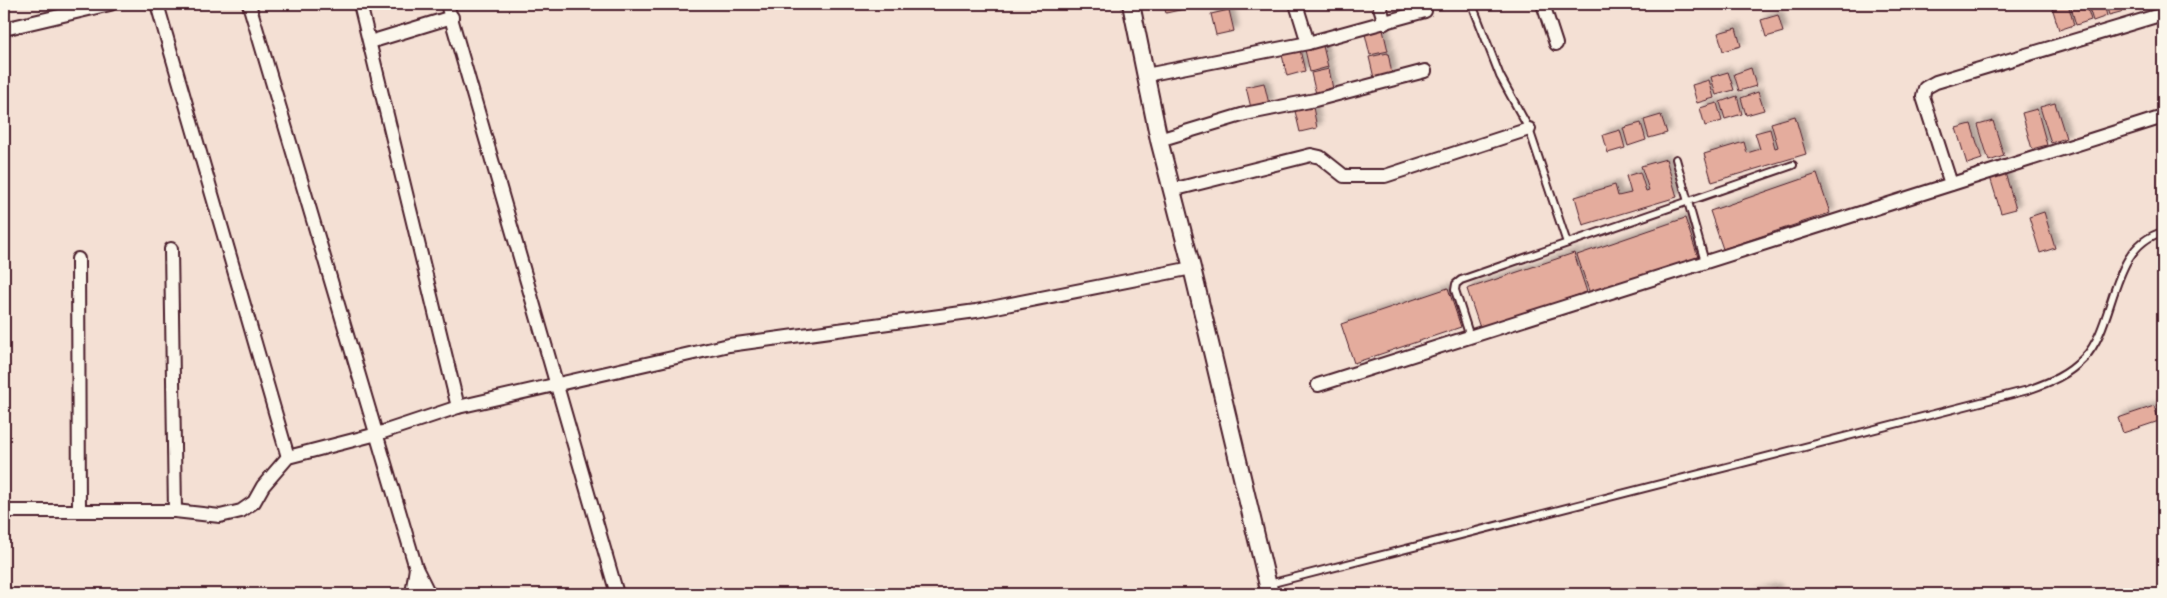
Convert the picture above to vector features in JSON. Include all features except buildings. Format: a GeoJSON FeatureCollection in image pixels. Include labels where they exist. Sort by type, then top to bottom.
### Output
{"type":"FeatureCollection","features":[{"type":"Feature","properties":{"kind":"street"},"geometry":{"type":"LineString","coordinates":[[4,29],[110,4]]}},
{"type":"Feature","properties":{"kind":"street"},"geometry":{"type":"LineString","coordinates":[[157,4],[288,457]]}},
{"type":"Feature","properties":{"kind":"street"},"geometry":{"type":"LineString","coordinates":[[249,4],[416,568],[429,594]]}},
{"type":"Feature","properties":{"kind":"street"},"geometry":{"type":"LineString","coordinates":[[360,4],[458,407]]}},
{"type":"Feature","properties":{"kind":"street"},"geometry":{"type":"LineString","coordinates":[[447,4],[616,594]]}},
{"type":"Feature","properties":{"kind":"street"},"geometry":{"type":"LineString","coordinates":[[1131,4],[1159,140],[1192,268],[1268,589]]}},
{"type":"Feature","properties":{"kind":"street"},"geometry":{"type":"LineString","coordinates":[[1296,4],[1308,43]]}},
{"type":"Feature","properties":{"kind":"street"},"geometry":{"type":"LineString","coordinates":[[1379,4],[1385,23]]}},
{"type":"Feature","properties":{"kind":"street"},"geometry":{"type":"LineString","coordinates":[[1543,4],[1556,44]]}},
{"type":"Feature","properties":{"kind":"street"},"geometry":{"type":"LineString","coordinates":[[1146,75],[1308,43],[1425,11]]}},
{"type":"Feature","properties":{"kind":"street"},"geometry":{"type":"LineString","coordinates":[[1950,184],[1923,97],[1926,88],[1936,82],[2163,14]]}},
{"type":"Feature","properties":{"kind":"street"},"geometry":{"type":"LineString","coordinates":[[370,42],[452,17]]}},
{"type":"Feature","properties":{"kind":"street"},"geometry":{"type":"LineString","coordinates":[[1159,140],[1245,114],[1315,100],[1425,71]]}},
{"type":"Feature","properties":{"kind":"street"},"geometry":{"type":"LineString","coordinates":[[1318,385],[2163,117]]}},
{"type":"Feature","properties":{"kind":"street"},"geometry":{"type":"LineString","coordinates":[[1172,190],[1311,155],[1320,157],[1344,176],[1385,176],[1529,129]]}},
{"type":"Feature","properties":{"kind":"street"},"geometry":{"type":"LineString","coordinates":[[171,249],[175,511]]}},
{"type":"Feature","properties":{"kind":"street"},"geometry":{"type":"LineString","coordinates":[[78,260],[79,511]]}},
{"type":"Feature","properties":{"kind":"street"},"geometry":{"type":"LineString","coordinates":[[4,511],[175,511],[220,516],[240,511],[254,502],[263,486],[288,457],[377,434],[458,407],[557,386],[729,345],[976,311],[1192,268]]}},
{"type":"Feature","properties":{"kind":"street"},"geometry":{"type":"LineString","coordinates":[[412,594],[416,568]]}},
{"type":"Feature","properties":{"kind":"lane"},"geometry":{"type":"LineString","coordinates":[[1472,4],[1500,76],[1529,129],[1567,243]]}},
{"type":"Feature","properties":{"kind":"lane"},"geometry":{"type":"LineString","coordinates":[[1676,159],[1705,262]]}},
{"type":"Feature","properties":{"kind":"lane"},"geometry":{"type":"LineString","coordinates":[[1470,337],[1455,290],[1456,284],[1461,280],[1793,165]]}},
{"type":"Feature","properties":{"kind":"lane"},"geometry":{"type":"LineString","coordinates":[[1268,589],[2028,390],[2060,378],[2085,357],[2100,332],[2105,323],[2117,281],[2130,257],[2142,244],[2163,232]]}}]}
